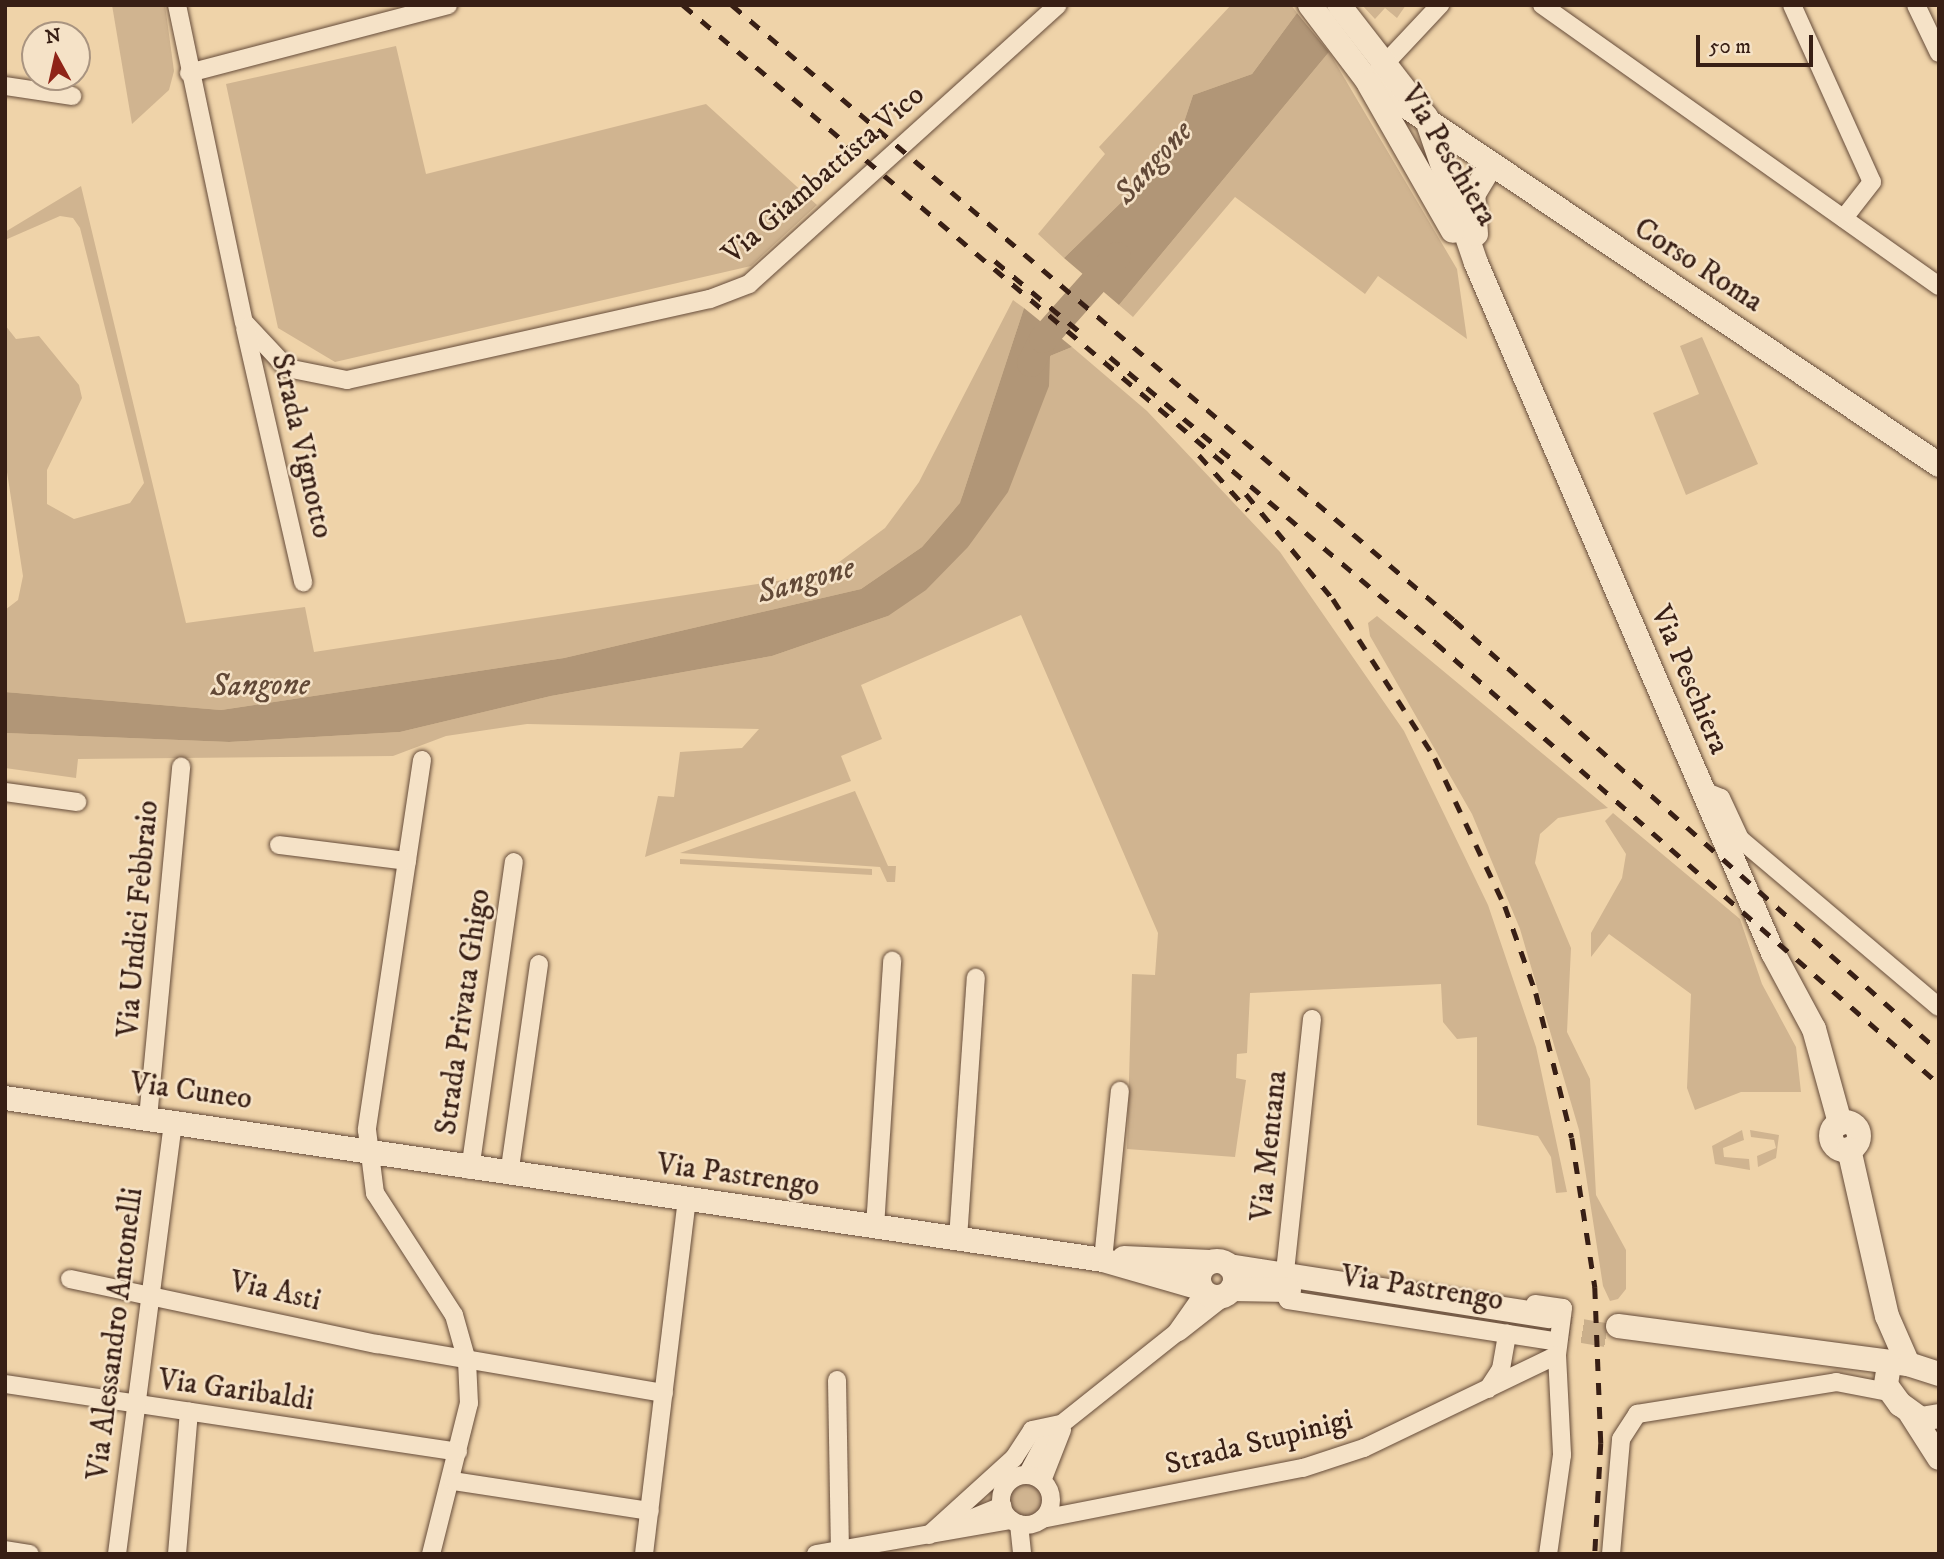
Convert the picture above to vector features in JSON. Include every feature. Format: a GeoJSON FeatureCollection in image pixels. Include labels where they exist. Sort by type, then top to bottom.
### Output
{"type":"FeatureCollection","features":[{"type":"Feature","properties":{"kind":"street","name":"Strada Vignotto"},"geometry":{"type":"LineString","coordinates":[[177,5],[189,73],[303,582]]}},
{"type":"Feature","properties":{"kind":"street"},"geometry":{"type":"LineString","coordinates":[[189,73],[448,5]]}},
{"type":"Feature","properties":{"kind":"street","name":"Via Giambattista Vico"},"geometry":{"type":"LineString","coordinates":[[347,380],[710,299],[749,284],[1058,5]]}},
{"type":"Feature","properties":{"kind":"street","name":"Corso Roma"},"geometry":{"type":"LineString","coordinates":[[1310,5],[1342,35],[1367,80],[1426,117],[1491,164],[1939,465]]}},
{"type":"Feature","properties":{"kind":"street","name":"Corso Roma"},"geometry":{"type":"LineString","coordinates":[[1339,5],[1342,35]]}},
{"type":"Feature","properties":{"kind":"street"},"geometry":{"type":"LineString","coordinates":[[1367,80],[1386,64],[1440,5]]}},
{"type":"Feature","properties":{"kind":"street"},"geometry":{"type":"LineString","coordinates":[[1542,5],[1939,286]]}},
{"type":"Feature","properties":{"kind":"street"},"geometry":{"type":"LineString","coordinates":[[1791,5],[1872,182],[1844,218]]}},
{"type":"Feature","properties":{"kind":"street"},"geometry":{"type":"LineString","coordinates":[[1916,5],[1939,53]]}},
{"type":"Feature","properties":{"kind":"street"},"geometry":{"type":"LineString","coordinates":[[1342,35],[1370,65],[1386,64]]}},
{"type":"Feature","properties":{"kind":"street","name":"Corso Roma"},"geometry":{"type":"LineString","coordinates":[[1386,64],[1426,117]]}},
{"type":"Feature","properties":{"kind":"street","name":"Via Peschiera"},"geometry":{"type":"LineString","coordinates":[[1367,80],[1476,263]]}},
{"type":"Feature","properties":{"kind":"street"},"geometry":{"type":"LineString","coordinates":[[5,86],[72,96]]}},
{"type":"Feature","properties":{"kind":"street","name":"Via Peschiera"},"geometry":{"type":"LineString","coordinates":[[1426,117],[1476,263],[1704,791],[1814,1029],[1840,1123],[1832,1140],[1849,1149],[1887,1315],[1893,1376]]}},
{"type":"Feature","properties":{"kind":"street","name":"Via Peschiera"},"geometry":{"type":"LineString","coordinates":[[1476,263],[1473,195],[1491,164]]}},
{"type":"Feature","properties":{"kind":"street","name":"Strada Vignotto"},"geometry":{"type":"LineString","coordinates":[[244,321],[287,368],[347,380]]}},
{"type":"Feature","properties":{"kind":"street"},"geometry":{"type":"LineString","coordinates":[[422,760],[368,1149],[375,1193],[454,1315],[467,1361],[469,1403],[453,1481],[431,1554]]}},
{"type":"Feature","properties":{"kind":"street","name":"Via Undici Febbraio"},"geometry":{"type":"LineString","coordinates":[[148,1118],[181,767]]}},
{"type":"Feature","properties":{"kind":"street"},"geometry":{"type":"LineString","coordinates":[[1704,791],[1721,798],[1740,839],[1939,1007]]}},
{"type":"Feature","properties":{"kind":"street"},"geometry":{"type":"LineString","coordinates":[[5,792],[77,802]]}},
{"type":"Feature","properties":{"kind":"street"},"geometry":{"type":"LineString","coordinates":[[279,845],[407,861]]}},
{"type":"Feature","properties":{"kind":"street","name":"Strada Privata Ghigo"},"geometry":{"type":"LineString","coordinates":[[470,1170],[514,862]]}},
{"type":"Feature","properties":{"kind":"street"},"geometry":{"type":"LineString","coordinates":[[875,1227],[892,961]]}},
{"type":"Feature","properties":{"kind":"street"},"geometry":{"type":"LineString","coordinates":[[509,1175],[539,964]]}},
{"type":"Feature","properties":{"kind":"street"},"geometry":{"type":"LineString","coordinates":[[958,1239],[976,978]]}},
{"type":"Feature","properties":{"kind":"street","name":"Via Mentana"},"geometry":{"type":"LineString","coordinates":[[1284,1278],[1312,1019]]}},
{"type":"Feature","properties":{"kind":"street"},"geometry":{"type":"LineString","coordinates":[[1103,1260],[1121,1091]]}},
{"type":"Feature","properties":{"kind":"street","name":"Via Cuneo"},"geometry":{"type":"LineString","coordinates":[[5,1098],[368,1149]]}},
{"type":"Feature","properties":{"kind":"street","name":"Via Alessandro Antonelli"},"geometry":{"type":"LineString","coordinates":[[117,1554],[133,1404],[173,1122]]}},
{"type":"Feature","properties":{"kind":"street","name":"Via Pastrengo"},"geometry":{"type":"LineString","coordinates":[[368,1149],[470,1170],[1103,1260],[1217,1282],[1284,1278],[1555,1329]]}},
{"type":"Feature","properties":{"kind":"street"},"geometry":{"type":"LineString","coordinates":[[644,1554],[687,1201]]}},
{"type":"Feature","properties":{"kind":"street","name":"Via Pastrengo"},"geometry":{"type":"LineString","coordinates":[[1284,1278],[1288,1300],[1507,1334],[1555,1329]]}},
{"type":"Feature","properties":{"kind":"street","name":"Via Asti"},"geometry":{"type":"LineString","coordinates":[[70,1279],[467,1361],[664,1393]]}},
{"type":"Feature","properties":{"kind":"street"},"geometry":{"type":"LineString","coordinates":[[1022,1551],[1022,1519],[1007,1484],[1035,1478],[1065,1423],[1176,1333],[1217,1282]]}},
{"type":"Feature","properties":{"kind":"street"},"geometry":{"type":"LineString","coordinates":[[1548,1554],[1562,1455],[1555,1329]]}},
{"type":"Feature","properties":{"kind":"street","name":"Strada Stupinigi"},"geometry":{"type":"LineString","coordinates":[[816,1554],[1079,1512],[1303,1468],[1376,1443],[1484,1393],[1555,1329]]}},
{"type":"Feature","properties":{"kind":"street"},"geometry":{"type":"LineString","coordinates":[[1618,1331],[1893,1376]]}},
{"type":"Feature","properties":{"kind":"street"},"geometry":{"type":"LineString","coordinates":[[1484,1393],[1501,1369],[1507,1334]]}},
{"type":"Feature","properties":{"kind":"street"},"geometry":{"type":"LineString","coordinates":[[1611,1554],[1622,1439],[1637,1415],[1836,1382],[1938,1375]]}},
{"type":"Feature","properties":{"kind":"street"},"geometry":{"type":"LineString","coordinates":[[1893,1376],[1911,1414],[1939,1458]]}},
{"type":"Feature","properties":{"kind":"street"},"geometry":{"type":"LineString","coordinates":[[837,1380],[840,1549]]}},
{"type":"Feature","properties":{"kind":"street","name":"Via Garibaldi"},"geometry":{"type":"LineString","coordinates":[[5,1384],[458,1452]]}},
{"type":"Feature","properties":{"kind":"street"},"geometry":{"type":"LineString","coordinates":[[177,1554],[189,1412]]}},
{"type":"Feature","properties":{"kind":"street"},"geometry":{"type":"LineString","coordinates":[[1911,1414],[1939,1416]]}},
{"type":"Feature","properties":{"kind":"street"},"geometry":{"type":"LineString","coordinates":[[929,1535],[1014,1458],[1032,1430],[1065,1423]]}},
{"type":"Feature","properties":{"kind":"street"},"geometry":{"type":"LineString","coordinates":[[1022,1519],[1051,1503],[1035,1478]]}},
{"type":"Feature","properties":{"kind":"street"},"geometry":{"type":"LineString","coordinates":[[453,1481],[650,1511]]}},
{"type":"Feature","properties":{"kind":"street","name":"Strada Stupinigi"},"geometry":{"type":"LineString","coordinates":[[1051,1503],[1079,1512]]}},
{"type":"Feature","properties":{"kind":"street"},"geometry":{"type":"LineString","coordinates":[[5,1550],[30,1554]]}},
{"type":"Feature","properties":{"kind":"shaded area"},"geometry":{"type":"Polygon","coordinates":[[[112,5],[165,5],[174,71],[169,90],[132,124],[112,5]]]}},
{"type":"Feature","properties":{"kind":"shaded area"},"geometry":{"type":"Polygon","coordinates":[[[1231,5],[1291,5],[1297,13],[1252,74],[1193,95],[1184,122],[1137,187],[1064,258],[1038,234],[1105,154],[1099,147],[1231,5]]]}},
{"type":"Feature","properties":{"kind":"shaded area"},"geometry":{"type":"Polygon","coordinates":[[[1362,5],[1406,5],[1397,18],[1385,8],[1375,19],[1362,5]]]}},
{"type":"Feature","properties":{"kind":"shaded area"},"geometry":{"type":"Polygon","coordinates":[[[1297,13],[1329,52],[1119,305],[1064,258],[1137,187],[1184,122],[1193,95],[1252,74],[1297,13]]]}},
{"type":"Feature","properties":{"kind":"shaded area"},"geometry":{"type":"Polygon","coordinates":[[[396,46],[426,174],[706,104],[817,205],[751,266],[335,362],[278,328],[226,84],[396,46]]]}},
{"type":"Feature","properties":{"kind":"shaded area"},"geometry":{"type":"Polygon","coordinates":[[[1329,52],[1457,269],[1467,339],[1378,276],[1365,294],[1235,197],[1133,317],[1119,305],[1329,52]]]}},
{"type":"Feature","properties":{"kind":"shaded area"},"geometry":{"type":"Polygon","coordinates":[[[81,186],[186,623],[305,607],[314,652],[823,574],[885,528],[919,482],[1013,300],[1024,308],[960,503],[922,547],[861,589],[564,658],[221,710],[5,692],[5,610],[18,600],[23,576],[5,459],[5,325],[16,339],[39,336],[79,385],[82,398],[47,470],[47,504],[74,519],[130,503],[144,483],[80,228],[73,218],[60,216],[5,240],[5,232],[81,186]]]}},
{"type":"Feature","properties":{"kind":"shaded area"},"geometry":{"type":"Polygon","coordinates":[[[1024,308],[1072,347],[1050,356],[1049,386],[1008,492],[968,547],[926,590],[888,616],[772,656],[551,696],[400,732],[229,742],[5,733],[5,692],[221,710],[564,658],[861,589],[922,547],[960,503],[1024,308]]]}},
{"type":"Feature","properties":{"kind":"shaded area"},"geometry":{"type":"Polygon","coordinates":[[[1702,337],[1758,464],[1686,495],[1653,413],[1699,394],[1680,346],[1702,337]]]}},
{"type":"Feature","properties":{"kind":"shaded area"},"geometry":{"type":"Polygon","coordinates":[[[1072,347],[1147,411],[1280,552],[1404,731],[1488,905],[1536,1047],[1567,1192],[1556,1193],[1551,1157],[1538,1136],[1477,1125],[1477,1037],[1457,1039],[1443,1022],[1441,984],[1250,993],[1247,1053],[1237,1054],[1236,1078],[1246,1080],[1235,1157],[1127,1149],[1132,974],[1155,975],[1158,933],[1021,615],[861,685],[882,739],[841,756],[851,781],[645,857],[658,796],[674,797],[680,752],[742,748],[759,729],[527,724],[446,736],[393,756],[78,759],[76,778],[5,768],[5,733],[229,742],[400,732],[551,696],[772,656],[888,616],[1050,356],[1072,347]]]}},
{"type":"Feature","properties":{"kind":"shaded area"},"geometry":{"type":"Polygon","coordinates":[[[1377,616],[1608,808],[1558,818],[1540,834],[1535,863],[1571,948],[1567,1032],[1590,1079],[1596,1195],[1626,1250],[1626,1289],[1618,1299],[1610,1301],[1603,1286],[1579,1130],[1520,929],[1472,814],[1370,636],[1368,623],[1377,616]]]}},
{"type":"Feature","properties":{"kind":"shaded area"},"geometry":{"type":"Polygon","coordinates":[[[855,791],[888,866],[896,866],[895,882],[887,882],[880,867],[680,853],[855,791]]]}},
{"type":"Feature","properties":{"kind":"shaded area"},"geometry":{"type":"Polygon","coordinates":[[[1613,813],[1740,919],[1762,984],[1796,1047],[1801,1092],[1741,1092],[1695,1110],[1687,1088],[1691,994],[1609,934],[1591,957],[1591,933],[1622,878],[1626,854],[1605,821],[1613,813]]]}},
{"type":"Feature","properties":{"kind":"shaded area"},"geometry":{"type":"Polygon","coordinates":[[[680,859],[872,869],[872,875],[680,864],[680,859]]]}},
{"type":"Feature","properties":{"kind":"shaded area"},"geometry":{"type":"Polygon","coordinates":[[[1742,1130],[1744,1140],[1723,1148],[1724,1157],[1749,1159],[1750,1170],[1715,1164],[1712,1146],[1742,1130]]]}},
{"type":"Feature","properties":{"kind":"shaded area"},"geometry":{"type":"Polygon","coordinates":[[[1750,1130],[1779,1135],[1776,1158],[1758,1167],[1757,1156],[1776,1148],[1774,1140],[1751,1137],[1750,1130]]]}},
{"type":"Feature","properties":{"kind":"shaded area"},"geometry":{"type":"Polygon","coordinates":[[[1026,1481],[1039,1486],[1044,1499],[1039,1512],[1026,1517],[1013,1512],[1008,1499],[1013,1486],[1026,1481]]]}},
{"type":"Feature","properties":{"kind":"waterway","name":"Sangone"},"geometry":{"type":"LineString","coordinates":[[1031,363],[1043,339],[1117,256]]}},
{"type":"Feature","properties":{"kind":"tunnel"},"geometry":{"type":"LineString","coordinates":[[1547,1325],[1617,1337]]}},
{"type":"Feature","properties":{"kind":"railway"},"geometry":{"type":"LineString","coordinates":[[683,5],[1436,643],[1939,1084]]}},
{"type":"Feature","properties":{"kind":"railway"},"geometry":{"type":"LineString","coordinates":[[732,5],[1454,620],[1939,1051]]}},
{"type":"Feature","properties":{"kind":"railway"},"geometry":{"type":"LineString","coordinates":[[995,261],[1086,337]]}},
{"type":"Feature","properties":{"kind":"railway"},"geometry":{"type":"LineString","coordinates":[[1110,357],[1231,458]]}},
{"type":"Feature","properties":{"kind":"railway"},"geometry":{"type":"LineString","coordinates":[[1199,455],[1248,510]]}},
{"type":"Feature","properties":{"kind":"railway"},"geometry":{"type":"LineString","coordinates":[[1246,494],[1333,599],[1435,758],[1505,906],[1536,993],[1572,1138],[1595,1287],[1601,1443],[1595,1554]]}}]}
